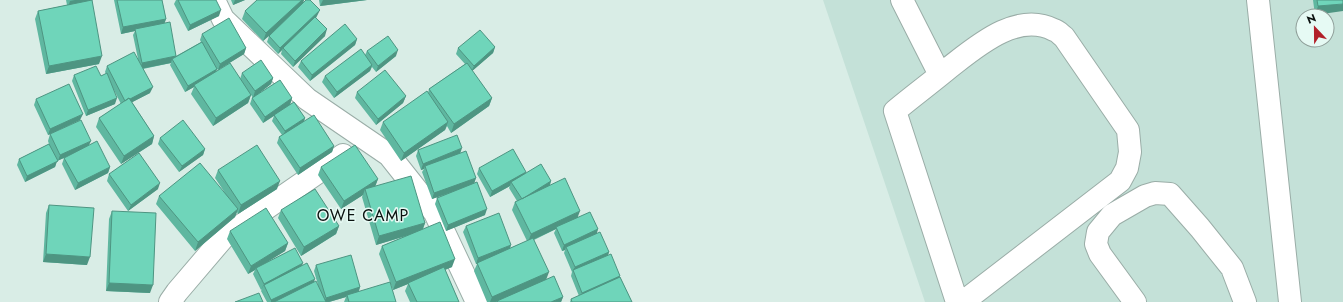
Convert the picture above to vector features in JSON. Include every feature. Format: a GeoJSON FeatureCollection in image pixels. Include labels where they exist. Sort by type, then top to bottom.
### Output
{"type":"FeatureCollection","features":[{"type":"Feature","properties":{"kind":"street"},"geometry":{"type":"LineString","coordinates":[[214,0],[223,19],[306,99],[390,155],[435,213],[477,302]]}},
{"type":"Feature","properties":{"kind":"street"},"geometry":{"type":"LineString","coordinates":[[902,0],[940,75]]}},
{"type":"Feature","properties":{"kind":"street"},"geometry":{"type":"LineString","coordinates":[[1258,0],[1290,302]]}},
{"type":"Feature","properties":{"kind":"street"},"geometry":{"type":"LineString","coordinates":[[957,302],[895,111],[984,41],[1004,31],[1026,25],[1041,26],[1054,30],[1064,37],[1128,130],[1130,152],[1127,168],[1120,181],[963,302]]}},
{"type":"Feature","properties":{"kind":"street"},"geometry":{"type":"LineString","coordinates":[[174,297],[223,238],[365,138]]}},
{"type":"Feature","properties":{"kind":"street"},"geometry":{"type":"LineString","coordinates":[[1136,302],[1100,254],[1096,244],[1098,232],[1112,215],[1145,196],[1155,193],[1170,194],[1200,228],[1232,268],[1245,302]]}},
{"type":"Feature","properties":{"kind":"shaded area"},"geometry":{"type":"Polygon","coordinates":[[[823,0],[1343,0],[1343,302],[925,302],[823,0]]]}},
{"type":"Feature","properties":{"kind":"building"},"geometry":{"type":"Polygon","coordinates":[[[92,0],[102,56],[49,66],[38,11],[92,0]]]}},
{"type":"Feature","properties":{"kind":"building"},"geometry":{"type":"Polygon","coordinates":[[[117,0],[162,0],[166,19],[123,27],[117,0]]]}},
{"type":"Feature","properties":{"kind":"building"},"geometry":{"type":"Polygon","coordinates":[[[178,0],[216,0],[221,10],[190,25],[178,0]]]}},
{"type":"Feature","properties":{"kind":"building"},"geometry":{"type":"Polygon","coordinates":[[[257,0],[302,0],[266,33],[245,11],[257,0]]]}},
{"type":"Feature","properties":{"kind":"building"},"geometry":{"type":"Polygon","coordinates":[[[306,0],[310,0],[320,10],[280,48],[269,36],[306,0]]]}},
{"type":"Feature","properties":{"kind":"building"},"geometry":{"type":"Polygon","coordinates":[[[1317,0],[1343,0],[1343,4],[1318,6],[1317,0]]]}},
{"type":"Feature","properties":{"kind":"building"},"geometry":{"type":"Polygon","coordinates":[[[315,17],[327,29],[295,61],[283,48],[315,17]]]}},
{"type":"Feature","properties":{"kind":"building"},"geometry":{"type":"Polygon","coordinates":[[[229,18],[246,48],[220,64],[202,34],[229,18]]]}},
{"type":"Feature","properties":{"kind":"building"},"geometry":{"type":"Polygon","coordinates":[[[170,22],[176,56],[142,63],[135,29],[170,22]]]}},
{"type":"Feature","properties":{"kind":"building"},"geometry":{"type":"Polygon","coordinates":[[[345,24],[357,39],[312,75],[301,61],[345,24]]]}},
{"type":"Feature","properties":{"kind":"building"},"geometry":{"type":"Polygon","coordinates":[[[480,30],[495,47],[474,66],[458,48],[480,30]]]}},
{"type":"Feature","properties":{"kind":"building"},"geometry":{"type":"Polygon","coordinates":[[[388,36],[398,50],[378,66],[367,51],[388,36]]]}},
{"type":"Feature","properties":{"kind":"building"},"geometry":{"type":"Polygon","coordinates":[[[202,42],[217,69],[188,86],[172,59],[202,42]]]}},
{"type":"Feature","properties":{"kind":"building"},"geometry":{"type":"Polygon","coordinates":[[[361,49],[372,65],[337,92],[325,76],[361,49]]]}},
{"type":"Feature","properties":{"kind":"building"},"geometry":{"type":"Polygon","coordinates":[[[134,52],[153,87],[125,101],[107,66],[134,52]]]}},
{"type":"Feature","properties":{"kind":"building"},"geometry":{"type":"Polygon","coordinates":[[[261,60],[273,78],[255,91],[242,73],[261,60]]]}},
{"type":"Feature","properties":{"kind":"building"},"geometry":{"type":"Polygon","coordinates":[[[230,63],[251,95],[216,118],[194,85],[230,63]]]}},
{"type":"Feature","properties":{"kind":"building"},"geometry":{"type":"Polygon","coordinates":[[[467,63],[492,98],[454,124],[429,89],[467,63]]]}},
{"type":"Feature","properties":{"kind":"building"},"geometry":{"type":"Polygon","coordinates":[[[96,66],[101,76],[107,73],[117,98],[88,110],[74,75],[96,66]]]}},
{"type":"Feature","properties":{"kind":"building"},"geometry":{"type":"Polygon","coordinates":[[[385,70],[406,96],[378,119],[357,92],[385,70]]]}},
{"type":"Feature","properties":{"kind":"building"},"geometry":{"type":"Polygon","coordinates":[[[280,80],[292,98],[265,117],[252,98],[280,80]]]}},
{"type":"Feature","properties":{"kind":"building"},"geometry":{"type":"Polygon","coordinates":[[[69,84],[83,114],[50,129],[36,99],[69,84]]]}},
{"type":"Feature","properties":{"kind":"building"},"geometry":{"type":"Polygon","coordinates":[[[427,91],[448,122],[404,153],[383,122],[427,91]]]}},
{"type":"Feature","properties":{"kind":"building"},"geometry":{"type":"Polygon","coordinates":[[[129,98],[154,136],[124,156],[99,118],[129,98]]]}},
{"type":"Feature","properties":{"kind":"building"},"geometry":{"type":"Polygon","coordinates":[[[294,102],[305,118],[285,131],[274,115],[294,102]]]}},
{"type":"Feature","properties":{"kind":"building"},"geometry":{"type":"Polygon","coordinates":[[[314,115],[334,146],[300,168],[279,137],[314,115]]]}},
{"type":"Feature","properties":{"kind":"building"},"geometry":{"type":"Polygon","coordinates":[[[81,120],[91,141],[60,155],[50,134],[81,120]]]}},
{"type":"Feature","properties":{"kind":"building"},"geometry":{"type":"Polygon","coordinates":[[[183,120],[205,149],[182,166],[160,138],[183,120]]]}},
{"type":"Feature","properties":{"kind":"building"},"geometry":{"type":"Polygon","coordinates":[[[457,135],[462,148],[423,164],[418,150],[457,135]]]}},
{"type":"Feature","properties":{"kind":"building"},"geometry":{"type":"Polygon","coordinates":[[[97,141],[110,167],[78,183],[64,158],[97,141]]]}},
{"type":"Feature","properties":{"kind":"building"},"geometry":{"type":"Polygon","coordinates":[[[49,144],[58,161],[27,176],[19,159],[49,144]]]}},
{"type":"Feature","properties":{"kind":"building"},"geometry":{"type":"Polygon","coordinates":[[[257,145],[280,181],[241,205],[218,170],[257,145]]]}},
{"type":"Feature","properties":{"kind":"building"},"geometry":{"type":"Polygon","coordinates":[[[355,145],[378,179],[344,201],[321,167],[355,145]]]}},
{"type":"Feature","properties":{"kind":"building"},"geometry":{"type":"Polygon","coordinates":[[[513,149],[526,172],[492,191],[479,168],[513,149]]]}},
{"type":"Feature","properties":{"kind":"building"},"geometry":{"type":"Polygon","coordinates":[[[466,151],[476,178],[434,193],[425,166],[466,151]]]}},
{"type":"Feature","properties":{"kind":"building"},"geometry":{"type":"Polygon","coordinates":[[[139,153],[160,183],[131,205],[109,174],[139,153]]]}},
{"type":"Feature","properties":{"kind":"building"},"geometry":{"type":"Polygon","coordinates":[[[200,163],[238,209],[198,242],[159,196],[200,163]]]}},
{"type":"Feature","properties":{"kind":"building"},"geometry":{"type":"Polygon","coordinates":[[[541,164],[551,181],[522,199],[511,182],[541,164]]]}},
{"type":"Feature","properties":{"kind":"building"},"geometry":{"type":"Polygon","coordinates":[[[411,176],[425,223],[379,236],[365,189],[411,176]]]}},
{"type":"Feature","properties":{"kind":"building"},"geometry":{"type":"Polygon","coordinates":[[[565,178],[580,211],[531,234],[515,202],[565,178]]]}},
{"type":"Feature","properties":{"kind":"building"},"geometry":{"type":"Polygon","coordinates":[[[477,182],[487,209],[448,225],[437,198],[477,182]]]}},
{"type":"Feature","properties":{"kind":"building"},"geometry":{"type":"Polygon","coordinates":[[[315,189],[339,226],[304,247],[281,210],[315,189]]]}},
{"type":"Feature","properties":{"kind":"building"},"geometry":{"type":"Polygon","coordinates":[[[49,205],[94,208],[90,257],[46,254],[49,205]]]}},
{"type":"Feature","properties":{"kind":"building"},"geometry":{"type":"Polygon","coordinates":[[[266,208],[288,243],[251,266],[230,231],[266,208]]]}},
{"type":"Feature","properties":{"kind":"building"},"geometry":{"type":"Polygon","coordinates":[[[112,211],[156,213],[153,285],[109,283],[112,211]]]}},
{"type":"Feature","properties":{"kind":"building"},"geometry":{"type":"Polygon","coordinates":[[[590,212],[598,229],[564,245],[556,227],[590,212]]]}},
{"type":"Feature","properties":{"kind":"building"},"geometry":{"type":"Polygon","coordinates":[[[499,213],[511,245],[478,258],[466,226],[499,213]]]}},
{"type":"Feature","properties":{"kind":"building"},"geometry":{"type":"Polygon","coordinates":[[[440,222],[455,259],[396,282],[382,246],[440,222]]]}},
{"type":"Feature","properties":{"kind":"building"},"geometry":{"type":"Polygon","coordinates":[[[600,232],[609,252],[575,267],[566,247],[600,232]]]}},
{"type":"Feature","properties":{"kind":"building"},"geometry":{"type":"Polygon","coordinates":[[[533,238],[549,272],[492,297],[477,263],[533,238]]]}},
{"type":"Feature","properties":{"kind":"building"},"geometry":{"type":"Polygon","coordinates":[[[295,248],[303,263],[264,284],[256,268],[295,248]]]}},
{"type":"Feature","properties":{"kind":"building"},"geometry":{"type":"Polygon","coordinates":[[[611,254],[620,276],[582,293],[573,270],[611,254]]]}},
{"type":"Feature","properties":{"kind":"building"},"geometry":{"type":"Polygon","coordinates":[[[351,255],[360,287],[326,298],[316,265],[351,255]]]}},
{"type":"Feature","properties":{"kind":"building"},"geometry":{"type":"Polygon","coordinates":[[[307,263],[315,279],[271,300],[264,285],[307,263]]]}},
{"type":"Feature","properties":{"kind":"building"},"geometry":{"type":"Polygon","coordinates":[[[444,267],[459,302],[417,302],[408,283],[444,267]]]}},
{"type":"Feature","properties":{"kind":"building"},"geometry":{"type":"Polygon","coordinates":[[[554,276],[563,297],[551,302],[497,301],[554,276]]]}},
{"type":"Feature","properties":{"kind":"building"},"geometry":{"type":"Polygon","coordinates":[[[620,277],[632,302],[572,302],[571,299],[620,277]]]}},
{"type":"Feature","properties":{"kind":"building"},"geometry":{"type":"Polygon","coordinates":[[[316,281],[326,302],[274,302],[316,281]]]}},
{"type":"Feature","properties":{"kind":"building"},"geometry":{"type":"Polygon","coordinates":[[[390,282],[396,302],[349,302],[347,295],[390,282]]]}},
{"type":"Feature","properties":{"kind":"building"},"geometry":{"type":"Polygon","coordinates":[[[259,293],[263,302],[235,302],[259,293]]]}},
{"type":"Feature","properties":{"kind":"district","name":"OWE CAMP"},"geometry":{"type":"Point","coordinates":[363,215]}}]}
